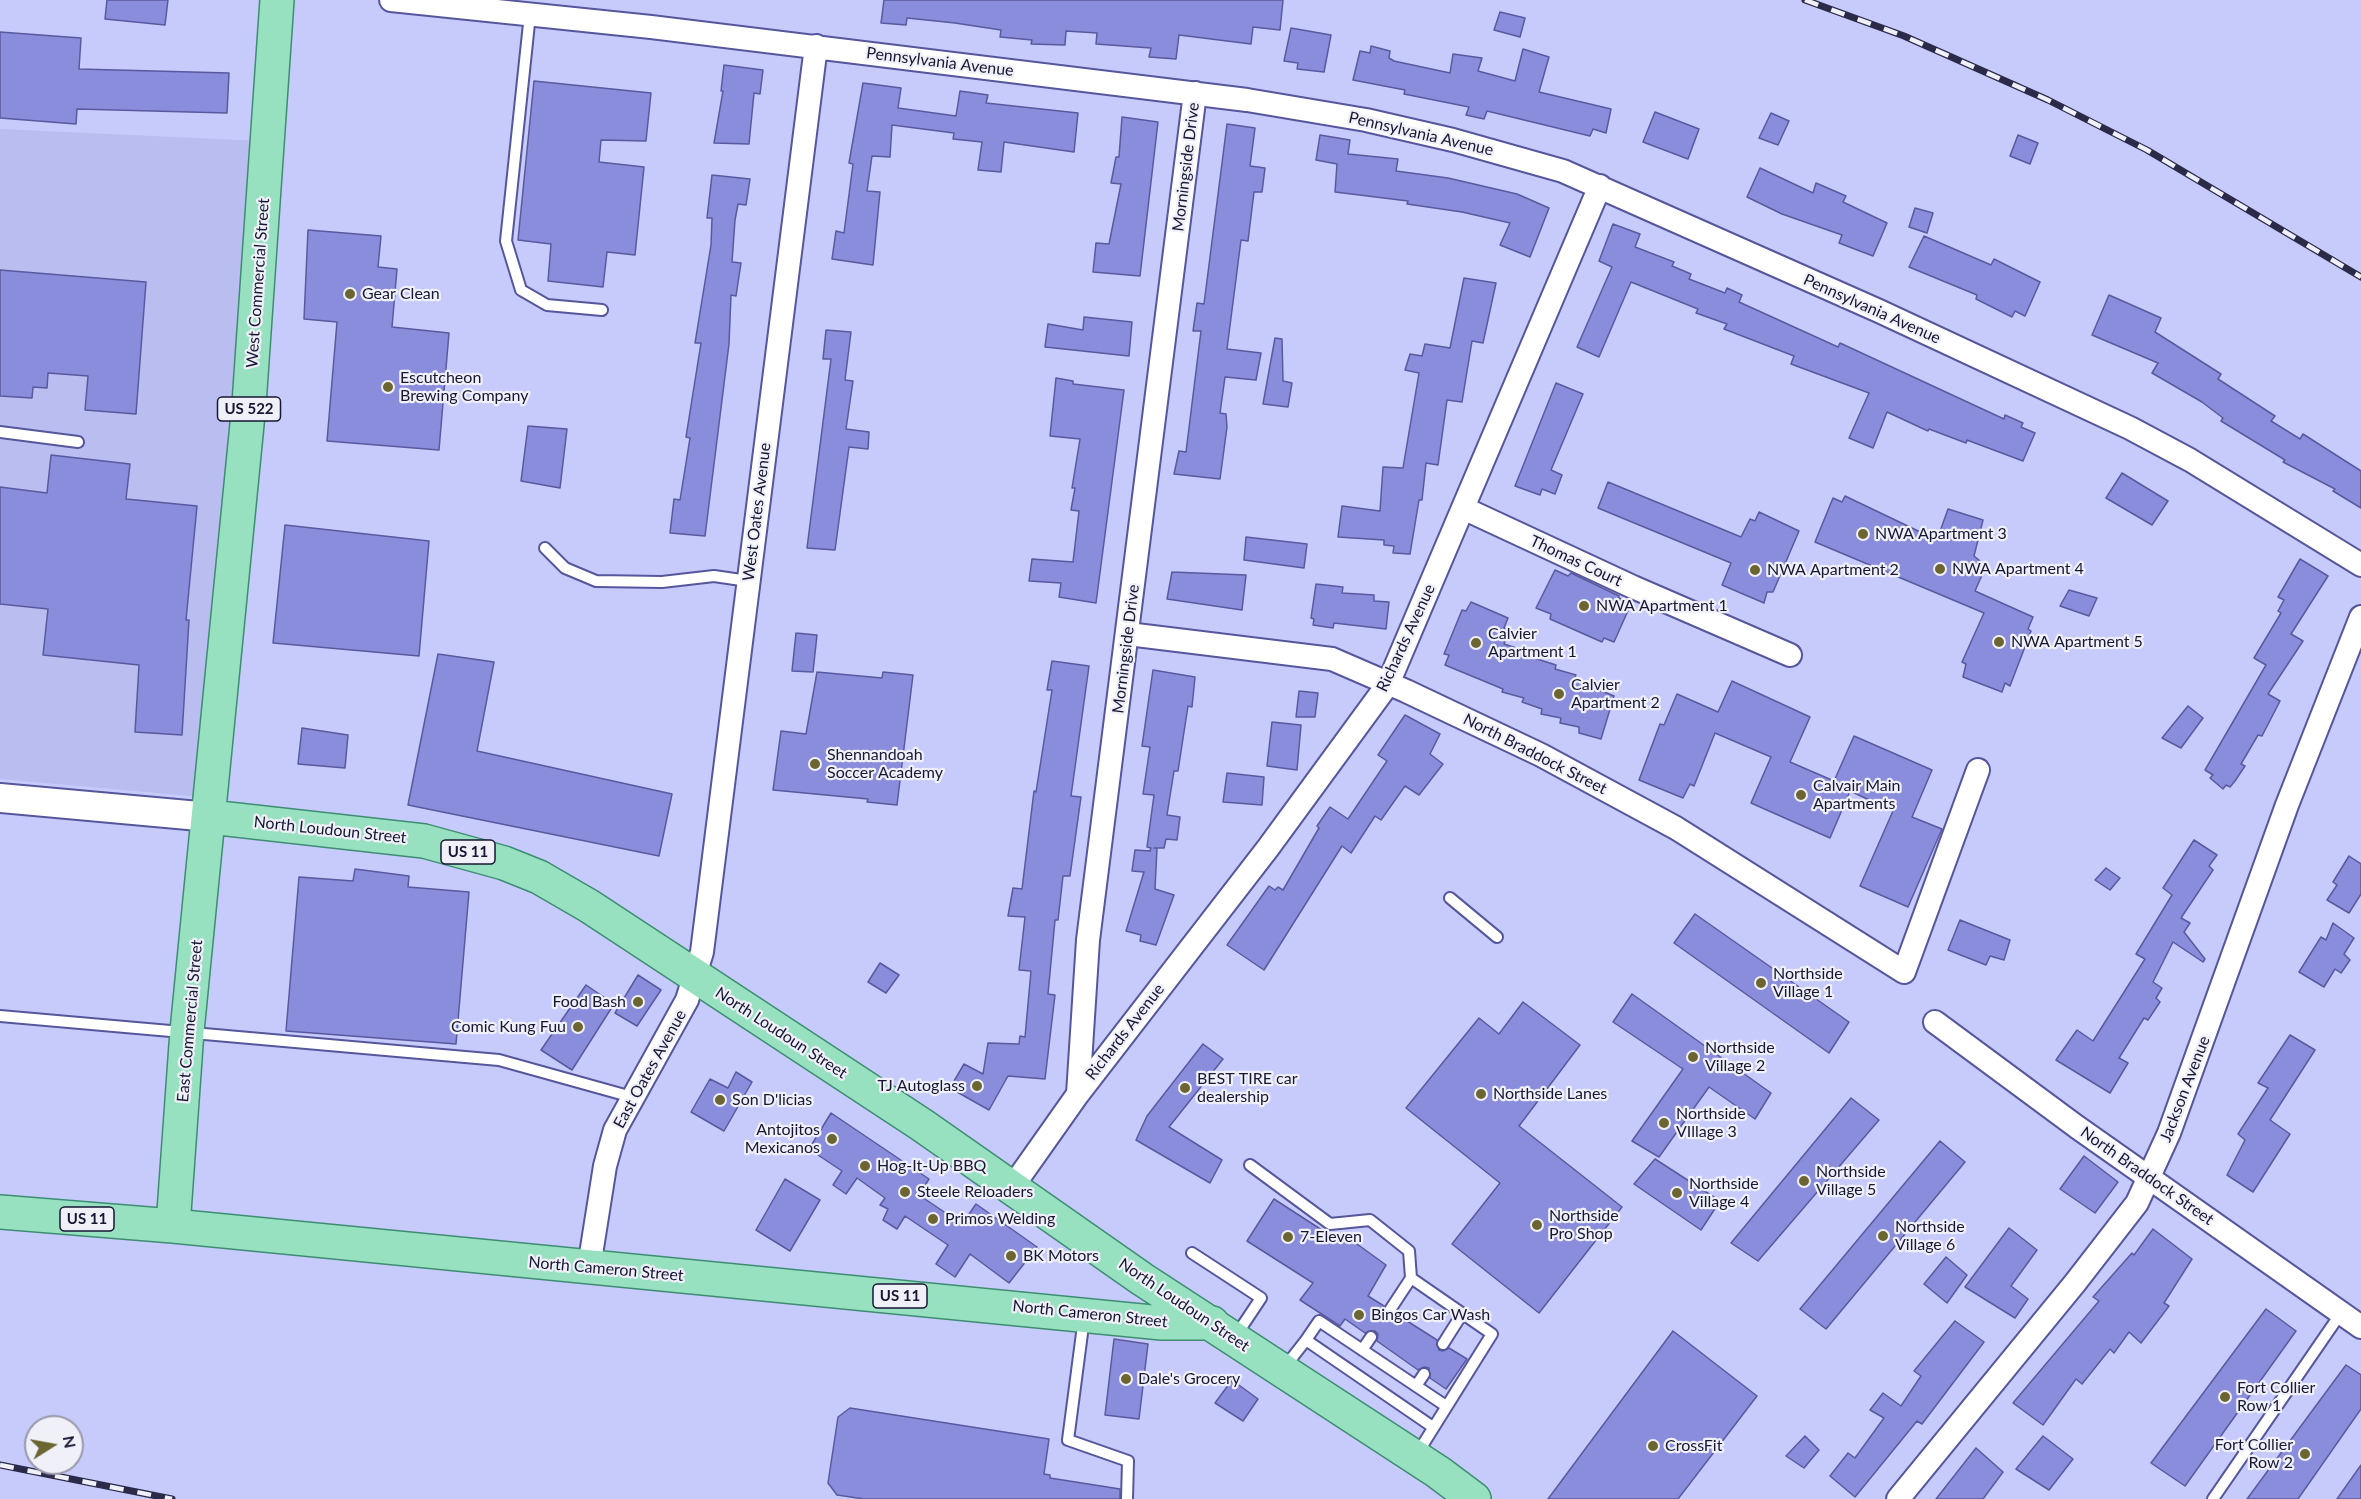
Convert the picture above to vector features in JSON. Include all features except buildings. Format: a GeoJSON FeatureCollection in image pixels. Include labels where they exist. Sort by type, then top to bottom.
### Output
{"type":"FeatureCollection","features":[{"type":"Feature","properties":{"kind":"main road","name":"West Commercial Street"},"geometry":{"type":"LineString","coordinates":[[210,817],[262,252],[277,0]]}},
{"type":"Feature","properties":{"kind":"main road","name":"North Loudoun Street"},"geometry":{"type":"LineString","coordinates":[[210,817],[423,841],[504,863],[539,877],[589,906],[1013,1185],[1159,1309],[1223,1331],[1474,1499]]}},
{"type":"Feature","properties":{"kind":"main road","name":"East Commercial Street"},"geometry":{"type":"LineString","coordinates":[[173,1226],[188,1031],[210,817]]}},
{"type":"Feature","properties":{"kind":"main road","name":"North Cameron Street"},"geometry":{"type":"LineString","coordinates":[[0,1212],[173,1226],[1084,1314],[1159,1309]]}},
{"type":"Feature","properties":{"kind":"street","name":"Pennsylvania Avenue"},"geometry":{"type":"LineString","coordinates":[[391,0],[816,46],[1195,93],[1332,113],[1431,135],[1563,171],[1879,311],[2130,428],[2190,460],[2361,565]]}},
{"type":"Feature","properties":{"kind":"street","name":"West Oates Avenue"},"geometry":{"type":"LineString","coordinates":[[696,978],[702,952],[816,46]]}},
{"type":"Feature","properties":{"kind":"street","name":"Morningside Drive"},"geometry":{"type":"LineString","coordinates":[[1078,1094],[1088,940],[1195,93]]}},
{"type":"Feature","properties":{"kind":"street","name":"Richards Avenue"},"geometry":{"type":"LineString","coordinates":[[1078,1094],[1268,848],[1388,684],[1599,186]]}},
{"type":"Feature","properties":{"kind":"street","name":"Thomas Court"},"geometry":{"type":"LineString","coordinates":[[1462,508],[1790,655]]}},
{"type":"Feature","properties":{"kind":"street","name":"Jackson Avenue"},"geometry":{"type":"LineString","coordinates":[[1898,1499],[2075,1283],[2137,1203],[2169,1133],[2324,705],[2361,617]]}},
{"type":"Feature","properties":{"kind":"street","name":"North Braddock Street"},"geometry":{"type":"LineString","coordinates":[[1128,634],[1332,659],[1541,755],[1676,828],[1904,972],[1978,770]]}},
{"type":"Feature","properties":{"kind":"street","name":"North Loudoun Street"},"geometry":{"type":"LineString","coordinates":[[0,798],[210,817]]}},
{"type":"Feature","properties":{"kind":"street","name":"East Oates Avenue"},"geometry":{"type":"LineString","coordinates":[[589,1267],[605,1166],[615,1130],[687,1000],[696,978]]}},
{"type":"Feature","properties":{"kind":"street","name":"North Braddock Street"},"geometry":{"type":"LineString","coordinates":[[1935,1022],[2361,1327]]}},
{"type":"Feature","properties":{"kind":"street"},"geometry":{"type":"LineString","coordinates":[[1013,1185],[1078,1094]]}},
{"type":"Feature","properties":{"kind":"lane"},"geometry":{"type":"LineString","coordinates":[[531,14],[506,241],[521,290],[548,305],[602,310]]}},
{"type":"Feature","properties":{"kind":"lane"},"geometry":{"type":"LineString","coordinates":[[0,432],[78,442]]}},
{"type":"Feature","properties":{"kind":"lane"},"geometry":{"type":"LineString","coordinates":[[545,548],[565,568],[596,581],[662,582],[714,576],[748,581]]}},
{"type":"Feature","properties":{"kind":"lane"},"geometry":{"type":"LineString","coordinates":[[1450,898],[1497,937]]}},
{"type":"Feature","properties":{"kind":"lane"},"geometry":{"type":"LineString","coordinates":[[0,1016],[499,1060],[632,1097]]}},
{"type":"Feature","properties":{"kind":"lane"},"geometry":{"type":"LineString","coordinates":[[1250,1165],[1330,1224],[1370,1220],[1409,1251],[1411,1278],[1390,1310]]}},
{"type":"Feature","properties":{"kind":"lane"},"geometry":{"type":"LineString","coordinates":[[1192,1254],[1261,1298],[1223,1331]]}},
{"type":"Feature","properties":{"kind":"lane"},"geometry":{"type":"LineString","coordinates":[[1411,1278],[1491,1334],[1415,1458]]}},
{"type":"Feature","properties":{"kind":"lane"},"geometry":{"type":"LineString","coordinates":[[2213,1499],[2341,1313]]}},
{"type":"Feature","properties":{"kind":"lane"},"geometry":{"type":"LineString","coordinates":[[1084,1314],[1068,1440],[1128,1461],[1127,1499]]}},
{"type":"Feature","properties":{"kind":"lane"},"geometry":{"type":"LineString","coordinates":[[1443,1344],[1462,1314]]}},
{"type":"Feature","properties":{"kind":"lane"},"geometry":{"type":"LineString","coordinates":[[1282,1371],[1319,1322],[1446,1406]]}},
{"type":"Feature","properties":{"kind":"lane"},"geometry":{"type":"LineString","coordinates":[[1362,1350],[1371,1337]]}},
{"type":"Feature","properties":{"kind":"lane"},"geometry":{"type":"LineString","coordinates":[[1306,1340],[1433,1427]]}},
{"type":"Feature","properties":{"kind":"lane"},"geometry":{"type":"LineString","coordinates":[[1416,1386],[1424,1374]]}},
{"type":"Feature","properties":{"kind":"shaded area"},"geometry":{"type":"Polygon","coordinates":[[[0,129],[261,141],[202,797],[0,779],[0,129]]]}},
{"type":"Feature","properties":{"kind":"railway"},"geometry":{"type":"LineString","coordinates":[[1805,0],[1904,36],[2048,100],[2147,150],[2361,277]]}},
{"type":"Feature","properties":{"kind":"railway"},"geometry":{"type":"LineString","coordinates":[[0,1465],[172,1499]]}},
{"type":"Feature","properties":{"kind":"place","name":"Gear Clean"},"geometry":{"type":"Point","coordinates":[350,294]}},
{"type":"Feature","properties":{"kind":"place","name":"Escutcheon Brewing Company"},"geometry":{"type":"Point","coordinates":[388,387]}},
{"type":"Feature","properties":{"kind":"place","name":"NWA Apartment 3"},"geometry":{"type":"Point","coordinates":[1863,534]}},
{"type":"Feature","properties":{"kind":"place","name":"NWA Apartment 4"},"geometry":{"type":"Point","coordinates":[1940,569]}},
{"type":"Feature","properties":{"kind":"place","name":"NWA Apartment 2"},"geometry":{"type":"Point","coordinates":[1755,570]}},
{"type":"Feature","properties":{"kind":"place","name":"NWA Apartment 1"},"geometry":{"type":"Point","coordinates":[1584,606]}},
{"type":"Feature","properties":{"kind":"place","name":"NWA Apartment 5"},"geometry":{"type":"Point","coordinates":[1999,642]}},
{"type":"Feature","properties":{"kind":"place","name":"Calvier Apartment 1"},"geometry":{"type":"Point","coordinates":[1476,643]}},
{"type":"Feature","properties":{"kind":"place","name":"Calvier Apartment 2"},"geometry":{"type":"Point","coordinates":[1559,694]}},
{"type":"Feature","properties":{"kind":"place","name":"Shennandoah Soccer Academy"},"geometry":{"type":"Point","coordinates":[815,764]}},
{"type":"Feature","properties":{"kind":"place","name":"Calvair Main Apartments"},"geometry":{"type":"Point","coordinates":[1801,795]}},
{"type":"Feature","properties":{"kind":"place","name":"Northside Village 1"},"geometry":{"type":"Point","coordinates":[1761,983]}},
{"type":"Feature","properties":{"kind":"place","name":"Food Bash"},"geometry":{"type":"Point","coordinates":[638,1002]}},
{"type":"Feature","properties":{"kind":"place","name":"Comic Kung Fuu"},"geometry":{"type":"Point","coordinates":[578,1027]}},
{"type":"Feature","properties":{"kind":"place","name":"Northside Village 2"},"geometry":{"type":"Point","coordinates":[1693,1057]}},
{"type":"Feature","properties":{"kind":"place","name":"TJ Autoglass"},"geometry":{"type":"Point","coordinates":[977,1086]}},
{"type":"Feature","properties":{"kind":"place","name":"BEST TIRE car dealership"},"geometry":{"type":"Point","coordinates":[1185,1088]}},
{"type":"Feature","properties":{"kind":"place","name":"Northside Lanes"},"geometry":{"type":"Point","coordinates":[1481,1094]}},
{"type":"Feature","properties":{"kind":"place","name":"Son D'licias"},"geometry":{"type":"Point","coordinates":[720,1100]}},
{"type":"Feature","properties":{"kind":"place","name":"Northside VIllage 3"},"geometry":{"type":"Point","coordinates":[1664,1123]}},
{"type":"Feature","properties":{"kind":"place","name":"Antojitos Mexicanos"},"geometry":{"type":"Point","coordinates":[832,1139]}},
{"type":"Feature","properties":{"kind":"place","name":"Hog-It-Up BBQ"},"geometry":{"type":"Point","coordinates":[865,1166]}},
{"type":"Feature","properties":{"kind":"place","name":"Northside Village 5"},"geometry":{"type":"Point","coordinates":[1804,1181]}},
{"type":"Feature","properties":{"kind":"place","name":"Steele Reloaders"},"geometry":{"type":"Point","coordinates":[905,1192]}},
{"type":"Feature","properties":{"kind":"place","name":"Northside Village 4"},"geometry":{"type":"Point","coordinates":[1677,1193]}},
{"type":"Feature","properties":{"kind":"place","name":"Primos Welding"},"geometry":{"type":"Point","coordinates":[933,1219]}},
{"type":"Feature","properties":{"kind":"place","name":"Northside Pro Shop"},"geometry":{"type":"Point","coordinates":[1537,1225]}},
{"type":"Feature","properties":{"kind":"place","name":"Northside Village 6"},"geometry":{"type":"Point","coordinates":[1883,1236]}},
{"type":"Feature","properties":{"kind":"place","name":"7-Eleven"},"geometry":{"type":"Point","coordinates":[1288,1237]}},
{"type":"Feature","properties":{"kind":"place","name":"BK Motors"},"geometry":{"type":"Point","coordinates":[1011,1256]}},
{"type":"Feature","properties":{"kind":"place","name":"Bingos Car Wash"},"geometry":{"type":"Point","coordinates":[1359,1315]}},
{"type":"Feature","properties":{"kind":"place","name":"Dale's Grocery"},"geometry":{"type":"Point","coordinates":[1126,1379]}},
{"type":"Feature","properties":{"kind":"place","name":"Fort Collier Row 1"},"geometry":{"type":"Point","coordinates":[2225,1397]}},
{"type":"Feature","properties":{"kind":"place","name":"CrossFit"},"geometry":{"type":"Point","coordinates":[1653,1446]}},
{"type":"Feature","properties":{"kind":"place","name":"Fort Collier Row 2"},"geometry":{"type":"Point","coordinates":[2305,1454]}}]}
